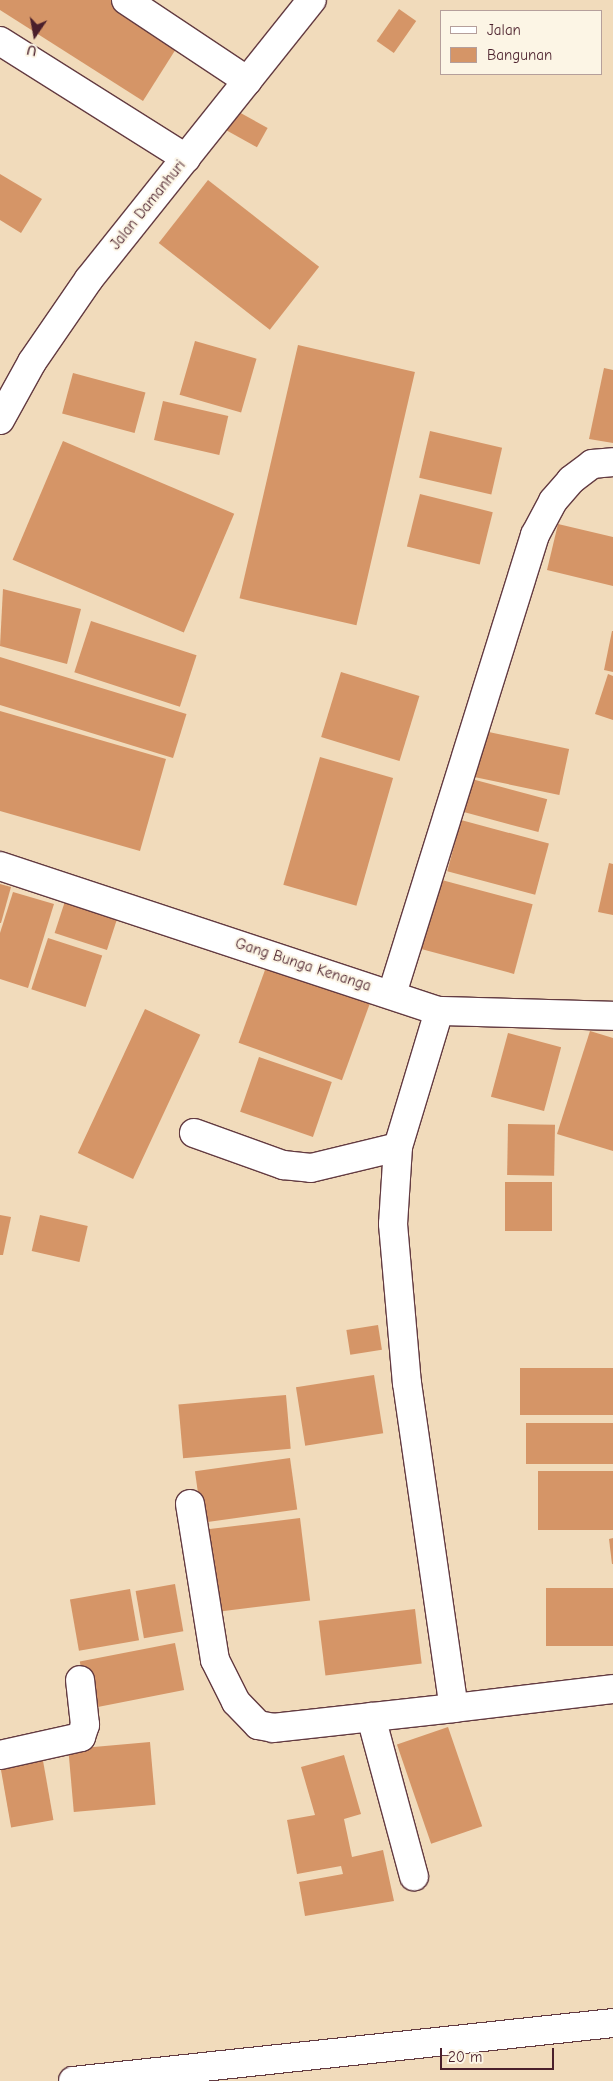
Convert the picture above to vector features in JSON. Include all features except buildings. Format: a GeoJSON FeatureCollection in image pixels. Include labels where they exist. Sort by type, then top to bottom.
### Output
{"type":"FeatureCollection","features":[{"type":"Feature","properties":{"kind":"street"},"geometry":{"type":"LineString","coordinates":[[126,0],[248,81]]}},
{"type":"Feature","properties":{"kind":"street","name":"Jalan Damanhuri"},"geometry":{"type":"LineString","coordinates":[[0,420],[32,362],[89,279],[312,0]]}},
{"type":"Feature","properties":{"kind":"street"},"geometry":{"type":"LineString","coordinates":[[0,41],[186,158]]}},
{"type":"Feature","properties":{"kind":"street"},"geometry":{"type":"LineString","coordinates":[[392,994],[535,535],[553,500],[571,480],[592,464],[613,462]]}},
{"type":"Feature","properties":{"kind":"street","name":"Gang Bunga Kenanga"},"geometry":{"type":"LineString","coordinates":[[0,866],[439,1011],[613,1016]]}},
{"type":"Feature","properties":{"kind":"street"},"geometry":{"type":"LineString","coordinates":[[439,1011],[398,1147],[393,1224],[407,1383],[454,1708]]}},
{"type":"Feature","properties":{"kind":"street"},"geometry":{"type":"LineString","coordinates":[[194,1133],[283,1165],[311,1168],[398,1147]]}},
{"type":"Feature","properties":{"kind":"street"},"geometry":{"type":"LineString","coordinates":[[190,1504],[215,1660],[236,1702],[258,1725],[273,1728],[613,1689]]}},
{"type":"Feature","properties":{"kind":"street"},"geometry":{"type":"LineString","coordinates":[[0,1755],[81,1737],[85,1725],[80,1680]]}},
{"type":"Feature","properties":{"kind":"street"},"geometry":{"type":"LineString","coordinates":[[371,1717],[414,1876]]}},
{"type":"Feature","properties":{"kind":"street"},"geometry":{"type":"LineString","coordinates":[[73,2081],[613,2023]]}}]}
